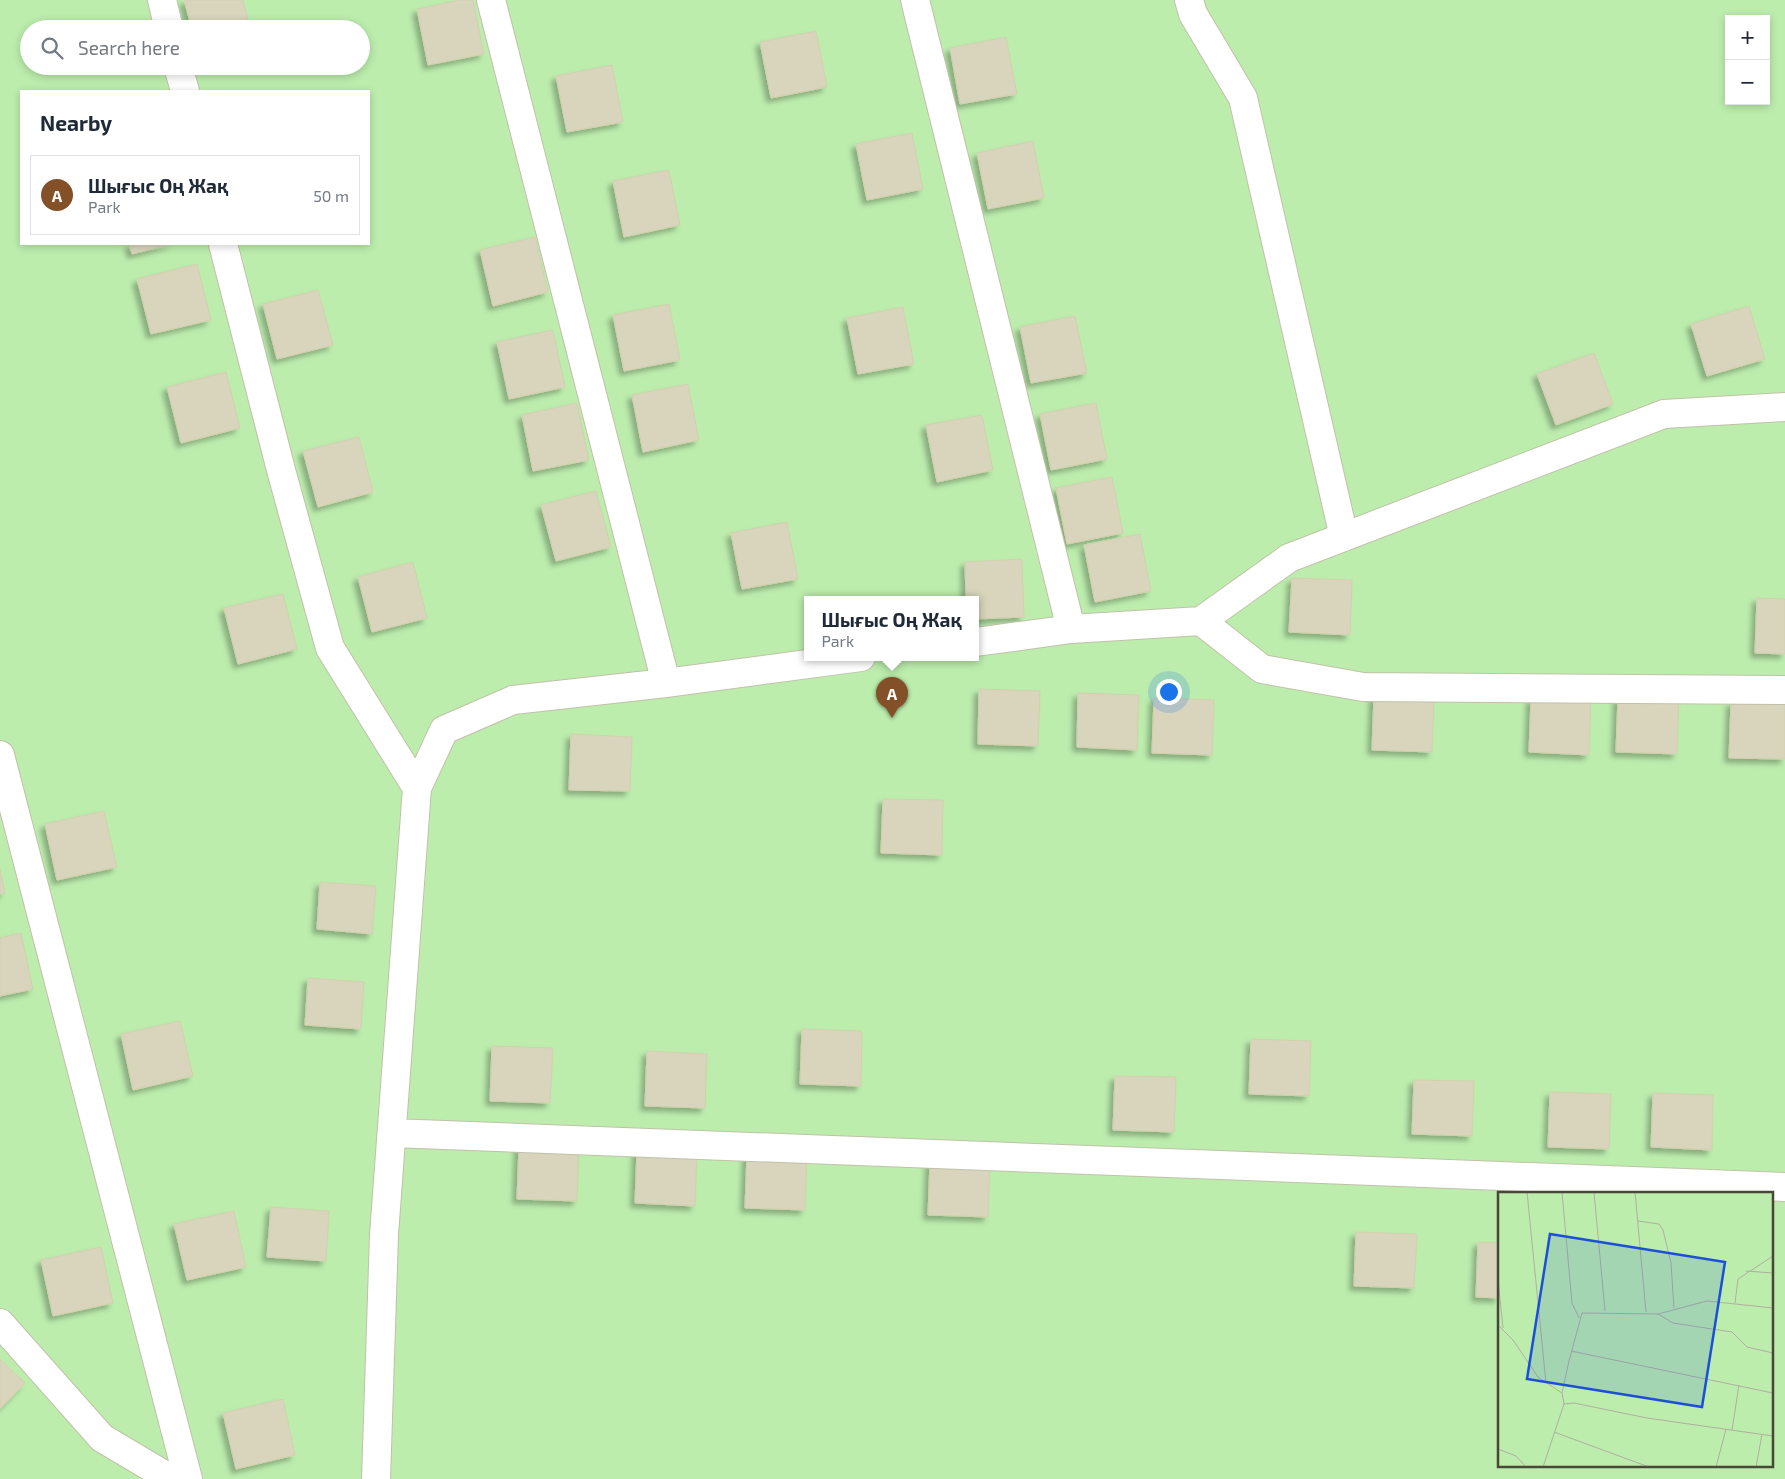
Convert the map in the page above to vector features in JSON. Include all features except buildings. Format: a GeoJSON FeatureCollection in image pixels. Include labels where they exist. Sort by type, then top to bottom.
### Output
{"type":"FeatureCollection","features":[{"type":"Feature","properties":{"kind":"lane"},"geometry":{"type":"LineString","coordinates":[[162,0],[167,20]]}},
{"type":"Feature","properties":{"kind":"lane"},"geometry":{"type":"LineString","coordinates":[[491,0],[666,683]]}},
{"type":"Feature","properties":{"kind":"lane"},"geometry":{"type":"LineString","coordinates":[[915,0],[1072,629]]}},
{"type":"Feature","properties":{"kind":"lane"},"geometry":{"type":"LineString","coordinates":[[1189,0],[1194,14],[1243,98],[1344,537]]}},
{"type":"Feature","properties":{"kind":"lane"},"geometry":{"type":"LineString","coordinates":[[181,75],[185,90]]}},
{"type":"Feature","properties":{"kind":"lane"},"geometry":{"type":"LineString","coordinates":[[223,245],[281,470],[330,648],[417,788]]}},
{"type":"Feature","properties":{"kind":"lane"},"geometry":{"type":"LineString","coordinates":[[979,642],[1072,629],[1201,621],[1289,558],[1664,414],[1785,407]]}},
{"type":"Feature","properties":{"kind":"lane"},"geometry":{"type":"LineString","coordinates":[[1201,621],[1262,669],[1363,687],[1785,690]]}},
{"type":"Feature","properties":{"kind":"lane"},"geometry":{"type":"LineString","coordinates":[[376,1479],[384,1235],[417,788],[444,730],[513,700],[666,683],[831,661]]}},
{"type":"Feature","properties":{"kind":"lane"},"geometry":{"type":"LineString","coordinates":[[0,755],[188,1479]]}},
{"type":"Feature","properties":{"kind":"lane"},"geometry":{"type":"LineString","coordinates":[[392,1134],[1785,1187]]}},
{"type":"Feature","properties":{"kind":"lane"},"geometry":{"type":"LineString","coordinates":[[0,1323],[102,1438],[170,1479]]}},
{"type":"Feature","properties":{"kind":"green space"},"geometry":{"type":"Polygon","coordinates":[[[0,0],[1785,0],[1785,1479],[0,1479],[0,0]]]}},
{"type":"Feature","properties":{"kind":"place","name":"Шығыс Оң Жақ"},"geometry":{"type":"Point","coordinates":[892,718]}}]}
